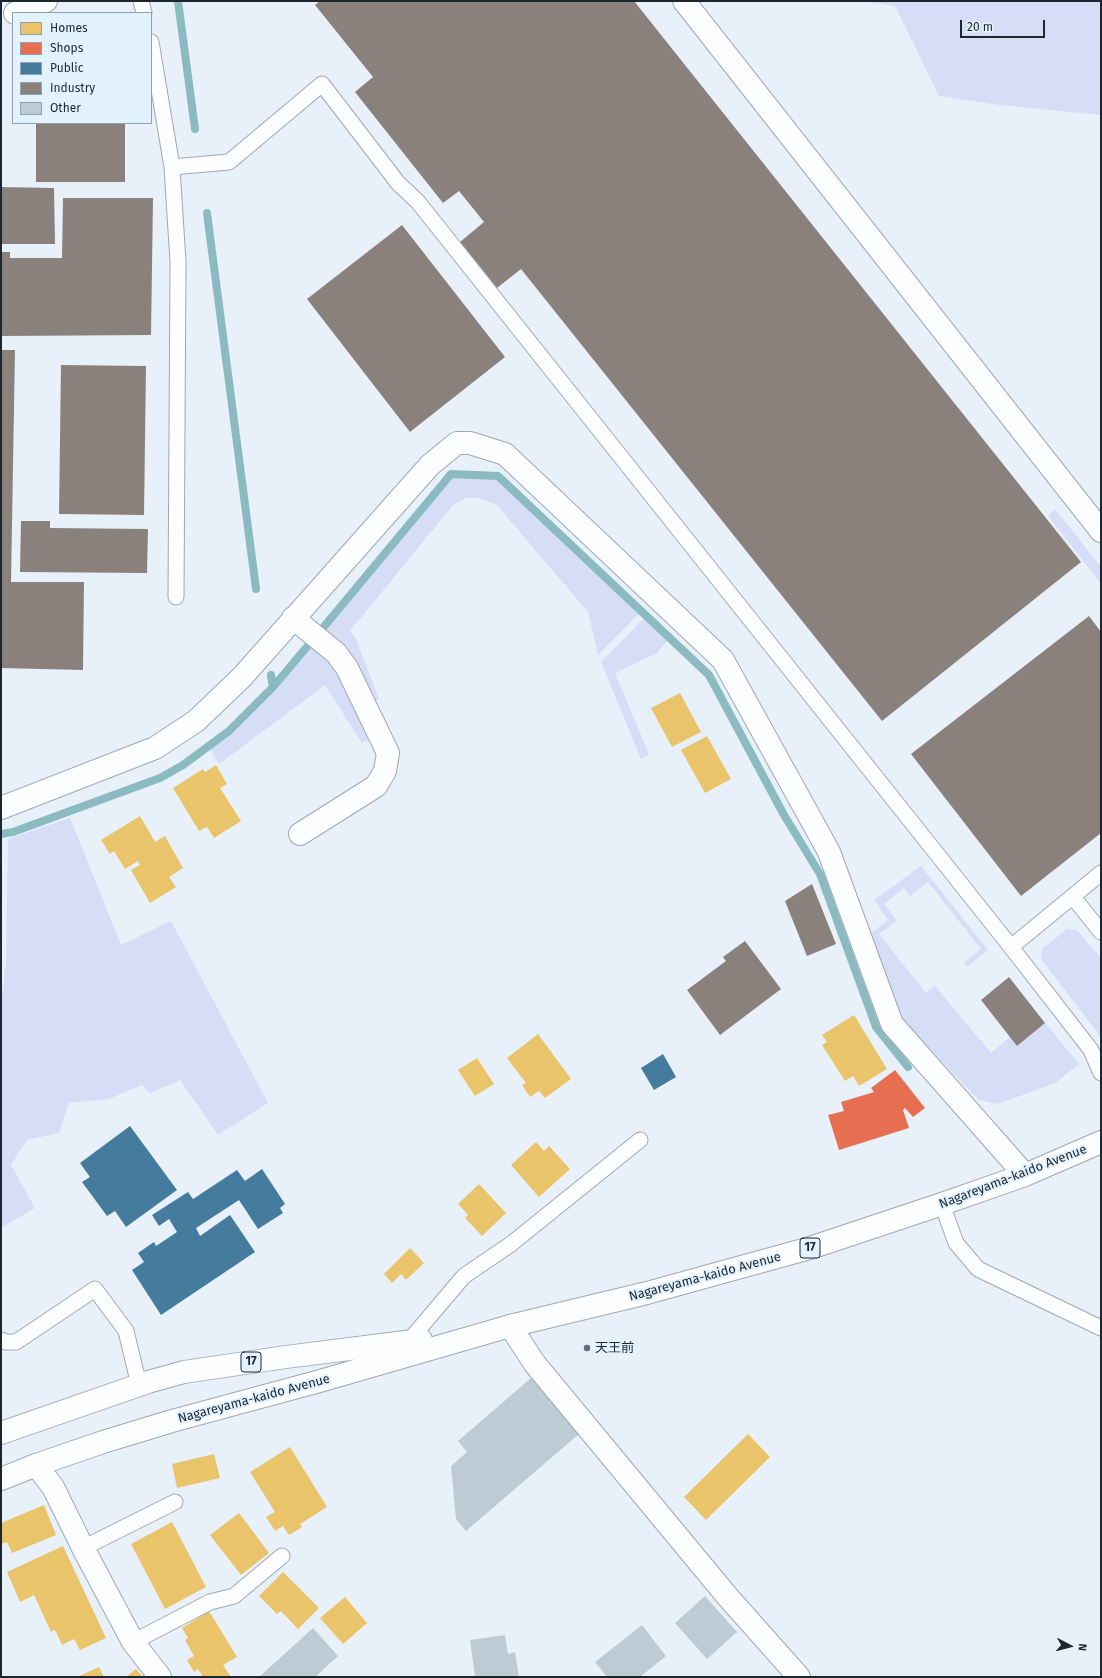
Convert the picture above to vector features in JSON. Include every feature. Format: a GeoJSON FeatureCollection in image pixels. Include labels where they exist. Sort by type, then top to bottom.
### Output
{"type":"FeatureCollection","features":[{"type":"Feature","properties":{"kind":"street"},"geometry":{"type":"LineString","coordinates":[[17,12],[46,1]]}},
{"type":"Feature","properties":{"kind":"street"},"geometry":{"type":"LineString","coordinates":[[684,1],[1101,531]]}},
{"type":"Feature","properties":{"kind":"street"},"geometry":{"type":"LineString","coordinates":[[1,19],[12,14]]}},
{"type":"Feature","properties":{"kind":"street"},"geometry":{"type":"LineString","coordinates":[[1,808],[155,748],[196,721],[242,677],[430,465],[457,443],[470,443],[505,454],[723,660],[829,852],[892,1024],[1025,1175]]}},
{"type":"Feature","properties":{"kind":"street"},"geometry":{"type":"LineString","coordinates":[[293,618],[336,653],[347,668],[388,753],[385,771],[376,786],[300,834]]}},
{"type":"Feature","properties":{"kind":"street","name":"Nagareyama-kaido Avenue"},"geometry":{"type":"LineString","coordinates":[[1,1479],[36,1465],[103,1442],[172,1421],[320,1381],[510,1326],[648,1293],[796,1252],[1025,1175],[1101,1142]]}},
{"type":"Feature","properties":{"kind":"street"},"geometry":{"type":"LineString","coordinates":[[510,1326],[535,1364],[727,1596],[799,1677]]}},
{"type":"Feature","properties":{"kind":"street","name":"Nagareyama-kaido Avenue"},"geometry":{"type":"LineString","coordinates":[[1,1433],[139,1385],[184,1372],[286,1356],[408,1342],[510,1326]]}},
{"type":"Feature","properties":{"kind":"street"},"geometry":{"type":"LineString","coordinates":[[36,1465],[54,1487],[83,1548],[133,1642],[160,1677]]}},
{"type":"Feature","properties":{"kind":"lane"},"geometry":{"type":"LineString","coordinates":[[141,1],[144,12]]}},
{"type":"Feature","properties":{"kind":"lane"},"geometry":{"type":"LineString","coordinates":[[152,48],[172,167],[178,262],[176,597]]}},
{"type":"Feature","properties":{"kind":"lane"},"geometry":{"type":"LineString","coordinates":[[172,167],[229,162],[322,84],[398,183],[418,202],[1011,947],[1091,1050],[1101,1073]]}},
{"type":"Feature","properties":{"kind":"lane"},"geometry":{"type":"LineString","coordinates":[[1011,947],[1101,872]]}},
{"type":"Feature","properties":{"kind":"lane"},"geometry":{"type":"LineString","coordinates":[[1073,896],[1101,932]]}},
{"type":"Feature","properties":{"kind":"lane"},"geometry":{"type":"LineString","coordinates":[[408,1342],[464,1276],[511,1244],[640,1140]]}},
{"type":"Feature","properties":{"kind":"lane"},"geometry":{"type":"LineString","coordinates":[[942,1204],[956,1243],[978,1269],[1101,1328]]}},
{"type":"Feature","properties":{"kind":"lane"},"geometry":{"type":"LineString","coordinates":[[1,1340],[6,1342],[16,1342],[95,1289],[126,1331],[139,1385]]}},
{"type":"Feature","properties":{"kind":"lane"},"geometry":{"type":"LineString","coordinates":[[83,1548],[175,1502]]}},
{"type":"Feature","properties":{"kind":"lane"},"geometry":{"type":"LineString","coordinates":[[133,1642],[210,1602],[234,1596],[282,1556]]}},
{"type":"Feature","properties":{"kind":"shaded area"},"geometry":{"type":"Polygon","coordinates":[[[860,1],[1101,1],[1101,115],[1000,105],[939,96],[895,6],[860,1]]]}},
{"type":"Feature","properties":{"kind":"shaded area"},"geometry":{"type":"Polygon","coordinates":[[[450,476],[497,478],[640,613],[598,655],[588,612],[496,504],[477,498],[465,498],[454,504],[350,631],[356,639],[379,699],[372,702],[324,631],[450,476]]]}},
{"type":"Feature","properties":{"kind":"shaded area"},"geometry":{"type":"Polygon","coordinates":[[[1055,509],[1101,567],[1101,584],[1048,516],[1055,509]]]}},
{"type":"Feature","properties":{"kind":"shaded area"},"geometry":{"type":"Polygon","coordinates":[[[644,618],[668,640],[657,653],[615,673],[649,754],[641,759],[601,662],[644,618]]]}},
{"type":"Feature","properties":{"kind":"shaded area"},"geometry":{"type":"Polygon","coordinates":[[[314,644],[337,665],[368,740],[362,743],[325,685],[219,764],[210,749],[276,688],[314,644]]]}},
{"type":"Feature","properties":{"kind":"shaded area"},"geometry":{"type":"Polygon","coordinates":[[[70,818],[121,945],[171,921],[268,1103],[218,1135],[180,1080],[150,1093],[142,1085],[109,1099],[69,1103],[59,1133],[27,1140],[11,1165],[35,1208],[1,1228],[1,1000],[6,964],[8,839],[70,818]]]}},
{"type":"Feature","properties":{"kind":"shaded area"},"geometry":{"type":"Polygon","coordinates":[[[921,866],[988,950],[967,967],[964,963],[981,949],[928,882],[910,896],[904,888],[884,904],[897,921],[879,934],[926,993],[935,986],[991,1053],[1010,1037],[1017,1046],[1045,1023],[1079,1064],[1055,1083],[998,1104],[979,1100],[900,1018],[871,933],[888,920],[874,900],[921,866]]]}},
{"type":"Feature","properties":{"kind":"shaded area"},"geometry":{"type":"Polygon","coordinates":[[[1067,929],[1077,930],[1101,958],[1101,1037],[1041,959],[1042,949],[1067,929]]]}},
{"type":"Feature","properties":{"kind":"building: Homes"},"geometry":{"type":"Polygon","coordinates":[[[680,693],[701,732],[672,747],[651,708],[680,693]]]}},
{"type":"Feature","properties":{"kind":"building: Homes"},"geometry":{"type":"Polygon","coordinates":[[[707,736],[731,779],[705,793],[681,750],[707,736]]]}},
{"type":"Feature","properties":{"kind":"building: Homes"},"geometry":{"type":"Polygon","coordinates":[[[216,765],[227,784],[220,788],[241,821],[214,838],[207,827],[199,831],[173,788],[203,769],[205,772],[216,765]]]}},
{"type":"Feature","properties":{"kind":"building: Homes"},"geometry":{"type":"Polygon","coordinates":[[[140,816],[155,842],[165,836],[183,868],[169,877],[176,887],[150,903],[131,870],[140,865],[138,861],[125,869],[114,851],[110,854],[101,840],[140,816]]]}},
{"type":"Feature","properties":{"kind":"building: Homes"},"geometry":{"type":"Polygon","coordinates":[[[854,1015],[887,1069],[859,1086],[853,1076],[845,1081],[822,1045],[827,1042],[822,1035],[854,1015]]]}},
{"type":"Feature","properties":{"kind":"building: Homes"},"geometry":{"type":"Polygon","coordinates":[[[538,1034],[571,1079],[545,1098],[539,1091],[530,1097],[522,1085],[526,1083],[507,1058],[538,1034]]]}},
{"type":"Feature","properties":{"kind":"building: Homes"},"geometry":{"type":"Polygon","coordinates":[[[477,1058],[494,1084],[475,1096],[458,1070],[477,1058]]]}},
{"type":"Feature","properties":{"kind":"building: Homes"},"geometry":{"type":"Polygon","coordinates":[[[536,1142],[544,1151],[549,1146],[570,1169],[539,1197],[511,1165],[536,1142]]]}},
{"type":"Feature","properties":{"kind":"building: Homes"},"geometry":{"type":"Polygon","coordinates":[[[479,1184],[506,1213],[482,1236],[465,1218],[468,1215],[458,1204],[479,1184]]]}},
{"type":"Feature","properties":{"kind":"building: Homes"},"geometry":{"type":"Polygon","coordinates":[[[410,1248],[424,1263],[406,1280],[401,1274],[392,1283],[384,1274],[410,1248]]]}},
{"type":"Feature","properties":{"kind":"building: Homes"},"geometry":{"type":"Polygon","coordinates":[[[748,1434],[770,1457],[706,1520],[684,1497],[748,1434]]]}},
{"type":"Feature","properties":{"kind":"building: Homes"},"geometry":{"type":"Polygon","coordinates":[[[290,1447],[327,1507],[300,1524],[302,1527],[289,1535],[283,1526],[275,1531],[266,1517],[275,1512],[250,1472],[290,1447]]]}},
{"type":"Feature","properties":{"kind":"building: Homes"},"geometry":{"type":"Polygon","coordinates":[[[214,1454],[220,1478],[177,1488],[172,1464],[214,1454]]]}},
{"type":"Feature","properties":{"kind":"building: Homes"},"geometry":{"type":"Polygon","coordinates":[[[44,1505],[56,1535],[12,1553],[7,1542],[1,1544],[1,1523],[44,1505]]]}},
{"type":"Feature","properties":{"kind":"building: Homes"},"geometry":{"type":"Polygon","coordinates":[[[239,1513],[269,1553],[241,1575],[210,1535],[239,1513]]]}},
{"type":"Feature","properties":{"kind":"building: Homes"},"geometry":{"type":"Polygon","coordinates":[[[172,1522],[206,1587],[165,1609],[131,1544],[172,1522]]]}},
{"type":"Feature","properties":{"kind":"building: Homes"},"geometry":{"type":"Polygon","coordinates":[[[63,1546],[106,1638],[80,1650],[74,1639],[62,1645],[55,1630],[51,1632],[34,1595],[20,1602],[7,1572],[63,1546]]]}},
{"type":"Feature","properties":{"kind":"building: Homes"},"geometry":{"type":"Polygon","coordinates":[[[283,1572],[319,1608],[298,1629],[281,1611],[277,1614],[259,1596],[283,1572]]]}},
{"type":"Feature","properties":{"kind":"building: Homes"},"geometry":{"type":"Polygon","coordinates":[[[345,1597],[367,1623],[343,1644],[320,1618],[345,1597]]]}},
{"type":"Feature","properties":{"kind":"building: Homes"},"geometry":{"type":"Polygon","coordinates":[[[209,1611],[237,1657],[223,1665],[231,1677],[199,1677],[202,1675],[198,1669],[194,1672],[187,1660],[194,1656],[185,1640],[188,1638],[182,1628],[209,1611]]]}},
{"type":"Feature","properties":{"kind":"building: Homes"},"geometry":{"type":"Polygon","coordinates":[[[99,1667],[104,1677],[77,1677],[99,1667]]]}},
{"type":"Feature","properties":{"kind":"building: Homes"},"geometry":{"type":"Polygon","coordinates":[[[136,1669],[143,1677],[126,1677],[136,1669]]]}},
{"type":"Feature","properties":{"kind":"building: Shops"},"geometry":{"type":"Polygon","coordinates":[[[895,1070],[925,1108],[913,1117],[905,1108],[903,1110],[909,1128],[839,1150],[828,1115],[844,1111],[841,1102],[874,1092],[871,1088],[895,1070]]]}},
{"type":"Feature","properties":{"kind":"building: Public"},"geometry":{"type":"Polygon","coordinates":[[[663,1054],[676,1077],[654,1090],[641,1068],[663,1054]]]}},
{"type":"Feature","properties":{"kind":"building: Public"},"geometry":{"type":"Polygon","coordinates":[[[130,1126],[177,1190],[126,1227],[115,1211],[107,1216],[82,1182],[90,1177],[80,1163],[130,1126]]]}},
{"type":"Feature","properties":{"kind":"building: Public"},"geometry":{"type":"Polygon","coordinates":[[[262,1169],[285,1204],[280,1208],[283,1213],[258,1229],[239,1200],[196,1228],[200,1236],[230,1215],[255,1252],[161,1315],[132,1270],[144,1262],[138,1253],[154,1242],[156,1246],[177,1232],[169,1219],[159,1226],[152,1215],[188,1192],[193,1199],[237,1170],[245,1181],[262,1169]]]}},
{"type":"Feature","properties":{"kind":"building: Industry"},"geometry":{"type":"Polygon","coordinates":[[[320,1],[634,1],[1081,562],[882,721],[521,269],[497,288],[460,242],[484,222],[459,191],[443,203],[355,92],[373,77],[315,5],[320,1]]]}},
{"type":"Feature","properties":{"kind":"building: Industry"},"geometry":{"type":"Polygon","coordinates":[[[36,124],[125,124],[125,182],[36,182],[36,124]]]}},
{"type":"Feature","properties":{"kind":"building: Industry"},"geometry":{"type":"Polygon","coordinates":[[[1,187],[54,188],[55,244],[1,244],[1,187]]]}},
{"type":"Feature","properties":{"kind":"building: Industry"},"geometry":{"type":"Polygon","coordinates":[[[63,198],[153,198],[151,335],[1,336],[1,252],[10,252],[10,258],[62,258],[63,198]]]}},
{"type":"Feature","properties":{"kind":"building: Industry"},"geometry":{"type":"Polygon","coordinates":[[[402,225],[505,357],[410,432],[307,299],[402,225]]]}},
{"type":"Feature","properties":{"kind":"building: Industry"},"geometry":{"type":"Polygon","coordinates":[[[1,350],[15,350],[11,582],[84,582],[83,670],[1,668],[1,350]]]}},
{"type":"Feature","properties":{"kind":"building: Industry"},"geometry":{"type":"Polygon","coordinates":[[[61,365],[146,366],[144,515],[59,514],[61,365]]]}},
{"type":"Feature","properties":{"kind":"building: Industry"},"geometry":{"type":"Polygon","coordinates":[[[21,521],[50,521],[50,528],[148,529],[147,573],[20,572],[21,521]]]}},
{"type":"Feature","properties":{"kind":"building: Industry"},"geometry":{"type":"Polygon","coordinates":[[[1089,616],[1101,632],[1101,833],[1021,896],[911,754],[1089,616]]]}},
{"type":"Feature","properties":{"kind":"building: Industry"},"geometry":{"type":"Polygon","coordinates":[[[812,884],[836,944],[807,956],[785,901],[812,884]]]}},
{"type":"Feature","properties":{"kind":"building: Industry"},"geometry":{"type":"Polygon","coordinates":[[[745,941],[781,989],[720,1035],[687,990],[726,961],[723,957],[745,941]]]}},
{"type":"Feature","properties":{"kind":"building: Industry"},"geometry":{"type":"Polygon","coordinates":[[[1009,977],[1045,1023],[1017,1046],[981,1000],[1009,977]]]}},
{"type":"Feature","properties":{"kind":"building: Other"},"geometry":{"type":"Polygon","coordinates":[[[531,1378],[579,1434],[466,1531],[456,1519],[451,1466],[467,1452],[458,1441],[531,1378]]]}},
{"type":"Feature","properties":{"kind":"building: Other"},"geometry":{"type":"Polygon","coordinates":[[[705,1596],[737,1632],[707,1659],[675,1623],[705,1596]]]}},
{"type":"Feature","properties":{"kind":"building: Other"},"geometry":{"type":"Polygon","coordinates":[[[642,1625],[666,1656],[640,1677],[607,1677],[595,1662],[642,1625]]]}},
{"type":"Feature","properties":{"kind":"building: Other"},"geometry":{"type":"Polygon","coordinates":[[[313,1628],[338,1656],[315,1677],[259,1677],[313,1628]]]}},
{"type":"Feature","properties":{"kind":"building: Other"},"geometry":{"type":"Polygon","coordinates":[[[505,1635],[508,1654],[515,1652],[519,1677],[475,1677],[470,1640],[505,1635]]]}},
{"type":"Feature","properties":{"kind":"waterway"},"geometry":{"type":"LineString","coordinates":[[178,1],[195,129]]}},
{"type":"Feature","properties":{"kind":"waterway"},"geometry":{"type":"LineString","coordinates":[[207,213],[256,589]]}},
{"type":"Feature","properties":{"kind":"waterway"},"geometry":{"type":"LineString","coordinates":[[322,629],[451,474],[498,476],[709,675],[784,815],[820,874],[876,1027],[908,1067]]}},
{"type":"Feature","properties":{"kind":"waterway"},"geometry":{"type":"LineString","coordinates":[[273,687],[311,642]]}},
{"type":"Feature","properties":{"kind":"waterway"},"geometry":{"type":"LineString","coordinates":[[1,834],[13,832],[160,778],[183,765],[229,731],[273,687],[271,675]]}},
{"type":"Feature","properties":{"kind":"place","name":"天王前"},"geometry":{"type":"Point","coordinates":[587,1348]}}]}
